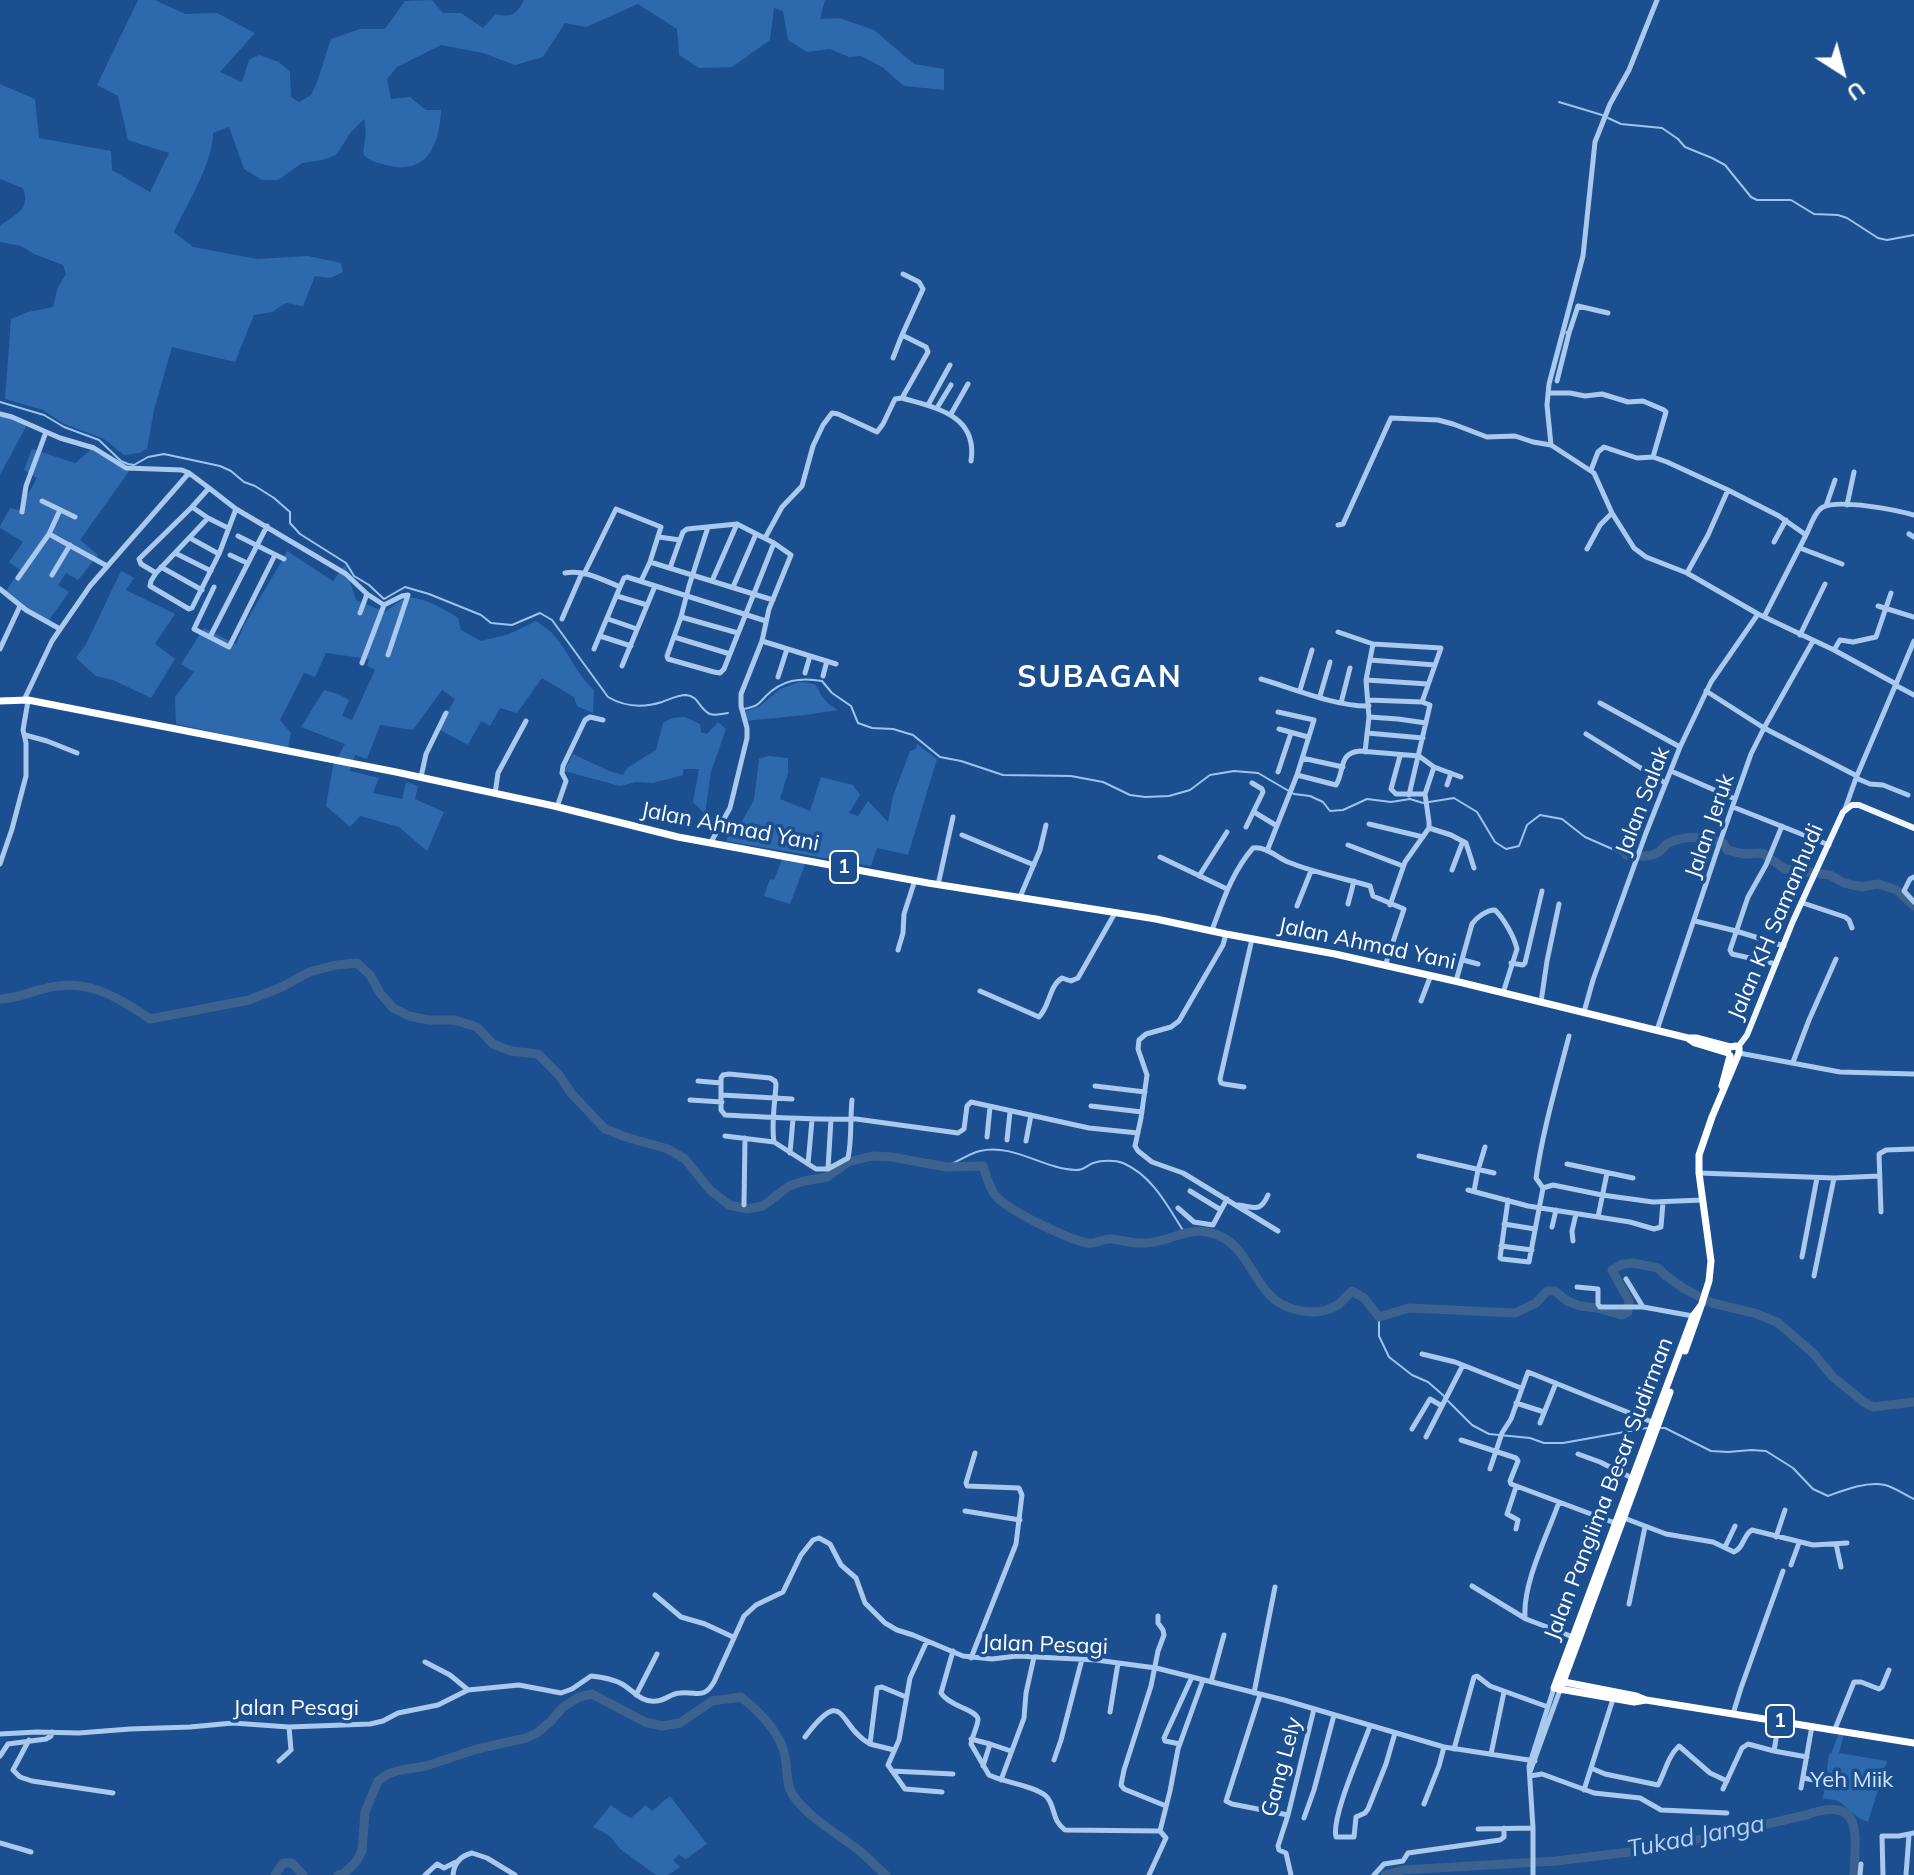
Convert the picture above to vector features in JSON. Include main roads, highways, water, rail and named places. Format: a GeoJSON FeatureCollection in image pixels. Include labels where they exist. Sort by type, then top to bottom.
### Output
{"type":"FeatureCollection","features":[{"type":"Feature","properties":{"kind":"highway","name":"Jalan Ahmad Yani"},"geometry":{"type":"LineString","coordinates":[[0,701],[26,700],[421,777],[678,837],[938,885],[1212,930],[1431,975],[1734,1052]]}},
{"type":"Feature","properties":{"kind":"highway","name":"Jalan Panglima Besar Sudirman"},"geometry":{"type":"LineString","coordinates":[[1654,1423],[1700,1313],[1706,1291],[1711,1261],[1699,1173],[1701,1148],[1734,1052]]}},
{"type":"Feature","properties":{"kind":"highway","name":"Jalan Panglima Besar Sudirman"},"geometry":{"type":"LineString","coordinates":[[1558,1685],[1573,1637],[1623,1517],[1693,1316],[1702,1304]]}},
{"type":"Feature","properties":{"kind":"highway","name":"Jalan Panglima Besar Sudirman"},"geometry":{"type":"LineString","coordinates":[[1558,1685],[1615,1523],[1650,1436]]}},
{"type":"Feature","properties":{"kind":"highway","name":"1"},"geometry":{"type":"LineString","coordinates":[[1558,1685],[1613,1699],[1646,1700]]}},
{"type":"Feature","properties":{"kind":"highway","name":"1"},"geometry":{"type":"LineString","coordinates":[[1558,1685],[1914,1743]]}},
{"type":"Feature","properties":{"kind":"main road","name":"Jalan KH Samanhudi"},"geometry":{"type":"LineString","coordinates":[[1734,1052],[1747,1035],[1845,809],[1859,805],[1914,828]]}},
{"type":"Feature","properties":{"kind":"waterway"},"geometry":{"type":"LineString","coordinates":[[1559,102],[1602,115]]}},
{"type":"Feature","properties":{"kind":"waterway"},"geometry":{"type":"LineString","coordinates":[[1608,118],[1621,124],[1662,128],[1685,147],[1725,165],[1751,197],[1757,200],[1791,200],[1814,214],[1847,218],[1878,238],[1887,240],[1914,235]]}},
{"type":"Feature","properties":{"kind":"waterway"},"geometry":{"type":"LineString","coordinates":[[0,402],[44,415],[64,427],[99,440],[128,464],[134,465],[148,457],[164,454],[231,471],[244,482],[274,498],[290,512],[290,523],[300,534],[346,563],[354,576],[384,599],[405,587],[481,615],[491,623],[512,625],[540,613],[552,620],[608,697],[614,700],[641,706],[686,695],[694,698],[710,714],[728,713]]}},
{"type":"Feature","properties":{"kind":"waterway"},"geometry":{"type":"LineString","coordinates":[[744,709],[756,705],[785,683],[806,679],[822,681],[832,693],[851,706],[858,723],[913,735],[940,757],[1003,775],[1071,776],[1103,782],[1130,795],[1145,797],[1169,796],[1190,790],[1210,775],[1234,771],[1258,773],[1294,794],[1323,802],[1330,811],[1343,810],[1367,799],[1391,802],[1410,799],[1423,803],[1454,798],[1477,812],[1495,842],[1506,849],[1519,846],[1527,825],[1540,815],[1562,819],[1585,837],[1626,855]]}},
{"type":"Feature","properties":{"kind":"waterway"},"geometry":{"type":"LineString","coordinates":[[1626,855],[1650,856],[1674,841],[1703,838],[1724,844],[1727,850],[1744,854],[1762,853],[1785,869],[1830,875],[1844,883],[1862,887],[1878,884],[1897,890],[1914,906]]}},
{"type":"Feature","properties":{"kind":"waterway"},"geometry":{"type":"LineString","coordinates":[[0,999],[73,985],[113,996],[150,1019],[249,1000],[309,972],[357,963],[370,975],[393,1008],[409,1016],[454,1020],[477,1027],[493,1044],[511,1051],[538,1054],[605,1129],[668,1149],[685,1159],[710,1190],[729,1205],[747,1209],[763,1206],[789,1186],[827,1177],[848,1162],[872,1156],[946,1167],[983,1166],[991,1188],[1002,1201],[1024,1216],[1066,1236],[1090,1243],[1108,1239],[1142,1243],[1199,1231],[1219,1235],[1236,1248],[1266,1291],[1281,1304],[1300,1311],[1321,1311],[1339,1304],[1352,1291],[1364,1298],[1379,1317],[1409,1308],[1515,1313],[1536,1303],[1547,1291],[1555,1291],[1567,1301],[1580,1306],[1622,1315],[1628,1312],[1629,1301],[1612,1270],[1633,1263],[1658,1268],[1683,1288],[1712,1303],[1777,1322],[1813,1353],[1833,1377],[1873,1407],[1914,1402]]}},
{"type":"Feature","properties":{"kind":"waterway"},"geometry":{"type":"LineString","coordinates":[[946,1167],[976,1152],[992,1149],[1016,1153],[1064,1169],[1081,1169],[1100,1161],[1120,1162],[1151,1184],[1184,1232]]}},
{"type":"Feature","properties":{"kind":"waterway"},"geometry":{"type":"LineString","coordinates":[[1379,1317],[1379,1336],[1389,1357],[1444,1396]]}},
{"type":"Feature","properties":{"kind":"waterway"},"geometry":{"type":"LineString","coordinates":[[1448,1401],[1472,1425],[1489,1434],[1530,1438],[1544,1443],[1563,1443],[1647,1428]]}},
{"type":"Feature","properties":{"kind":"waterway"},"geometry":{"type":"LineString","coordinates":[[1661,1428],[1711,1451],[1766,1451],[1793,1468],[1813,1489],[1828,1496],[1878,1484],[1892,1487],[1914,1499]]}},
{"type":"Feature","properties":{"kind":"waterway","name":"Tukad Janga"},"geometry":{"type":"LineString","coordinates":[[338,1875],[356,1862],[362,1851],[365,1812],[378,1781],[401,1770],[526,1738],[537,1733],[563,1707],[579,1697],[592,1694],[645,1722],[662,1726],[680,1723],[712,1701],[741,1697],[762,1716],[779,1739],[785,1756],[788,1783],[795,1798],[886,1875]]}},
{"type":"Feature","properties":{"kind":"waterway","name":"Tukad Janga"},"geometry":{"type":"LineString","coordinates":[[1385,1875],[1403,1870],[1556,1861],[1663,1848],[1825,1810],[1839,1810],[1847,1814],[1852,1822],[1855,1833],[1854,1875]]}},
{"type":"Feature","properties":{"kind":"waterway","name":"Tukad Janga"},"geometry":{"type":"LineString","coordinates":[[275,1875],[283,1863],[292,1863],[303,1875]]}},
{"type":"Feature","properties":{"kind":"district","name":"SUBAGAN"},"geometry":{"type":"Point","coordinates":[1100,678]}},
{"type":"Feature","properties":{"kind":"park label","name":"Yeh Miik"},"geometry":{"type":"Point","coordinates":[1852,1780]}}]}
